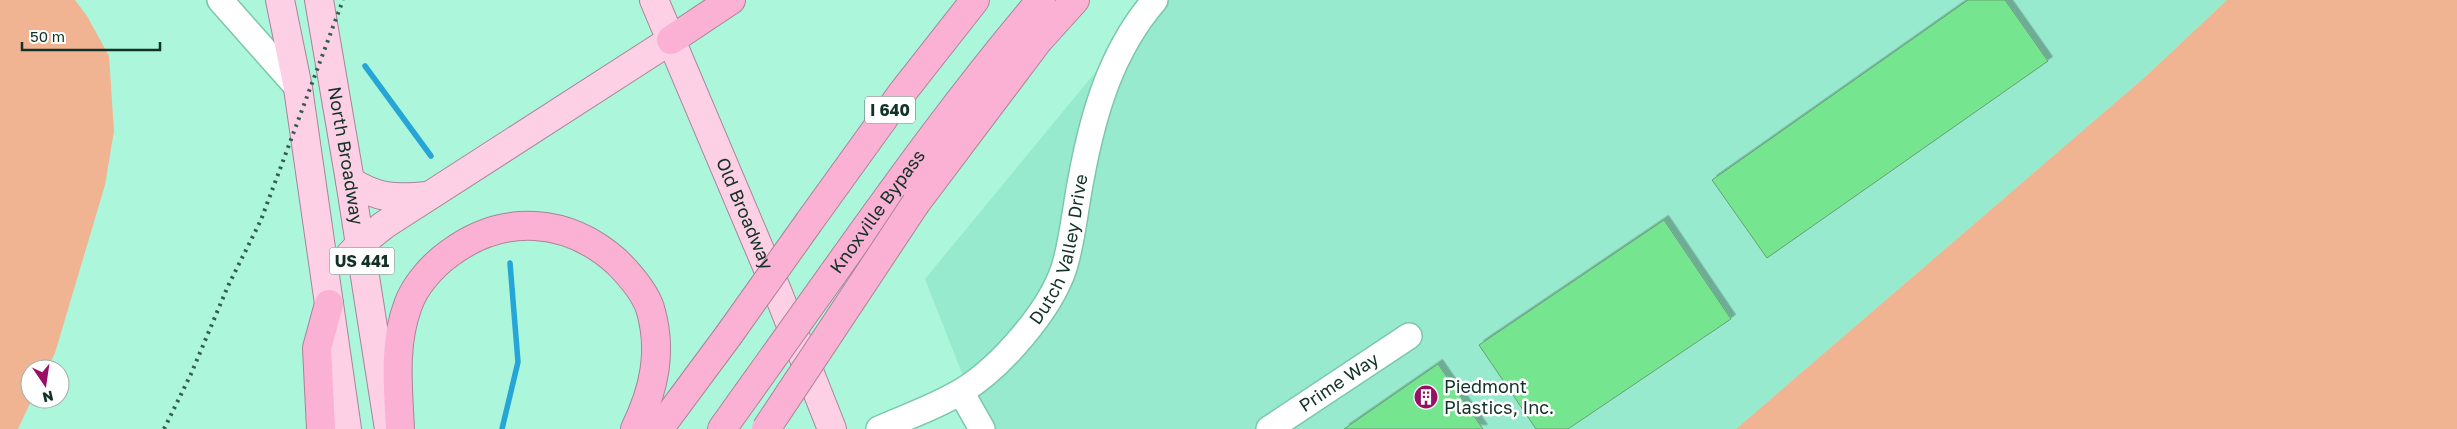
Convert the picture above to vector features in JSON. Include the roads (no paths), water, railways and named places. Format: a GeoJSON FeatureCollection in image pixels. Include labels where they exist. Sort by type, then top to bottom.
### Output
{"type":"FeatureCollection","features":[{"type":"Feature","properties":{"kind":"highway"},"geometry":{"type":"LineString","coordinates":[[671,40],[731,0]]}},
{"type":"Feature","properties":{"kind":"highway","name":"I 640"},"geometry":{"type":"LineString","coordinates":[[659,429],[902,93],[974,0]]}},
{"type":"Feature","properties":{"kind":"highway","name":"Knoxville Bypass"},"geometry":{"type":"LineString","coordinates":[[722,429],[920,152],[994,56],[1041,0]]}},
{"type":"Feature","properties":{"kind":"highway"},"geometry":{"type":"LineString","coordinates":[[766,429],[916,203],[1038,41],[1075,0]]}},
{"type":"Feature","properties":{"kind":"highway"},"geometry":{"type":"LineString","coordinates":[[400,429],[397,358],[402,324],[409,302],[423,279],[441,259],[467,242],[505,228],[530,225],[551,227],[578,235],[603,250],[638,286],[649,307],[656,341],[654,383],[635,429]]}},
{"type":"Feature","properties":{"kind":"highway"},"geometry":{"type":"LineString","coordinates":[[321,429],[317,348],[328,296]]}},
{"type":"Feature","properties":{"kind":"main road","name":"North Broadway"},"geometry":{"type":"LineString","coordinates":[[280,0],[298,88],[347,429]]}},
{"type":"Feature","properties":{"kind":"main road","name":"North Broadway"},"geometry":{"type":"LineString","coordinates":[[319,0],[389,429]]}},
{"type":"Feature","properties":{"kind":"main road","name":"Old Broadway"},"geometry":{"type":"LineString","coordinates":[[654,0],[776,288],[832,429]]}},
{"type":"Feature","properties":{"kind":"main road"},"geometry":{"type":"LineString","coordinates":[[328,296],[359,245],[384,225],[432,196],[671,40]]}},
{"type":"Feature","properties":{"kind":"main road"},"geometry":{"type":"LineString","coordinates":[[350,181],[379,196],[402,199],[432,196]]}},
{"type":"Feature","properties":{"kind":"street"},"geometry":{"type":"LineString","coordinates":[[220,0],[298,88]]}},
{"type":"Feature","properties":{"kind":"street","name":"Dutch Valley Drive"},"geometry":{"type":"LineString","coordinates":[[879,429],[961,392],[989,372],[1009,352],[1038,316],[1063,270],[1074,223],[1090,134],[1105,83],[1124,43],[1155,0]]}},
{"type":"Feature","properties":{"kind":"street","name":"Prime Way"},"geometry":{"type":"LineString","coordinates":[[1270,429],[1409,336]]}},
{"type":"Feature","properties":{"kind":"street"},"geometry":{"type":"LineString","coordinates":[[961,392],[982,429]]}},
{"type":"Feature","properties":{"kind":"waterway"},"geometry":{"type":"LineString","coordinates":[[365,66],[431,156]]}},
{"type":"Feature","properties":{"kind":"waterway"},"geometry":{"type":"LineString","coordinates":[[502,429],[518,362],[510,263]]}},
{"type":"Feature","properties":{"kind":"railway"},"geometry":{"type":"LineString","coordinates":[[164,429],[191,374],[228,286],[261,220],[343,0]]}},
{"type":"Feature","properties":{"kind":"place","name":"Piedmont Plastics, Inc."},"geometry":{"type":"Point","coordinates":[1426,397]}}]}
